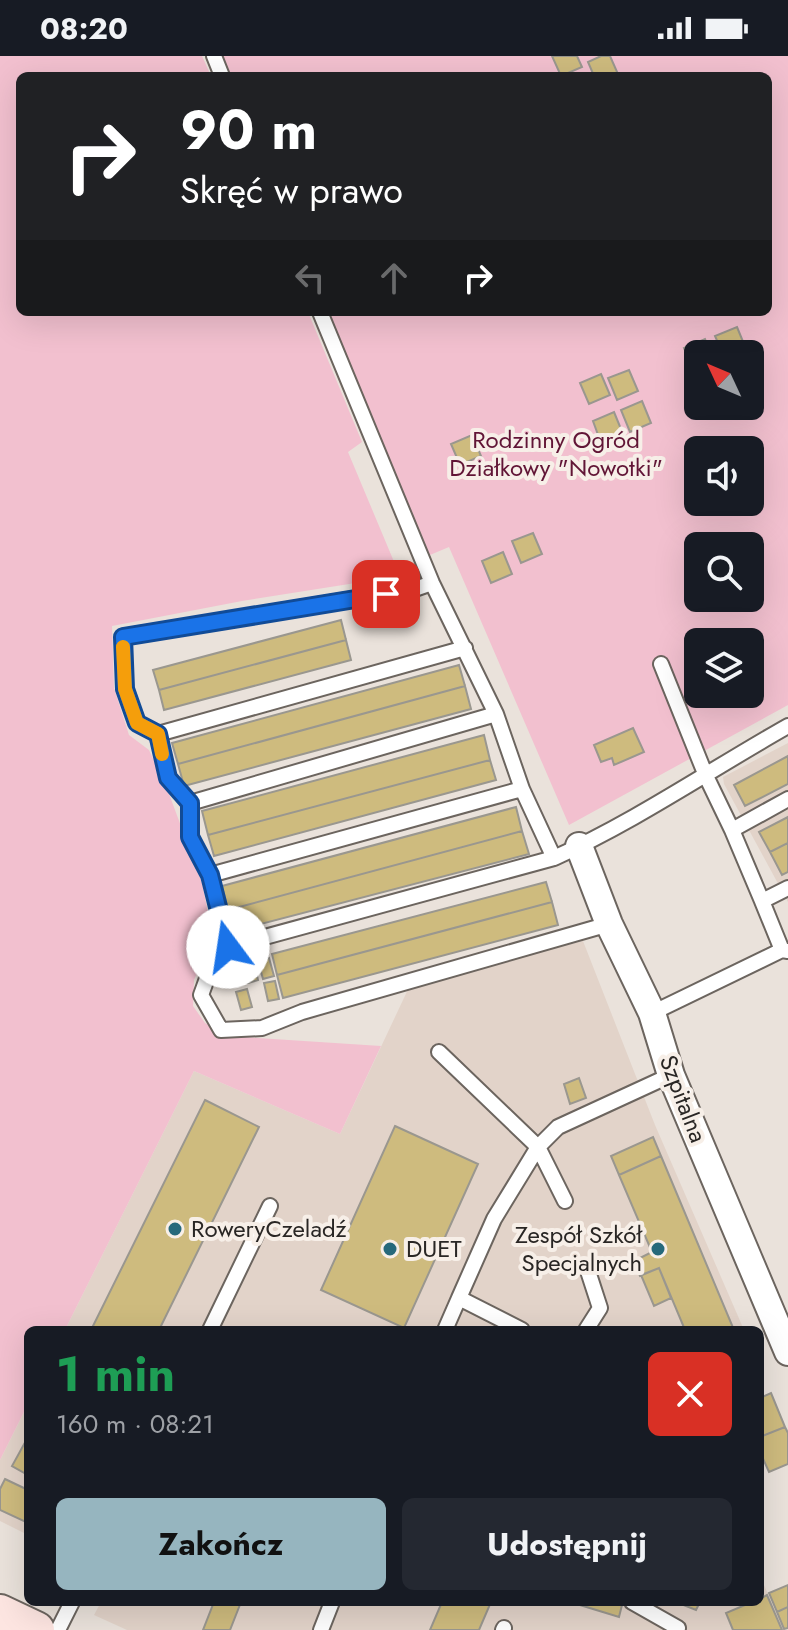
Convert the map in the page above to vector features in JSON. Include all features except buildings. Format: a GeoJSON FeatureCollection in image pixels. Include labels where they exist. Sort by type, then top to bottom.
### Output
{"type":"FeatureCollection","features":[{"type":"Feature","properties":{"kind":"street","name":"Szpitalna"},"geometry":{"type":"LineString","coordinates":[[579,846],[609,924],[652,1013],[671,1075],[788,1352]]}},
{"type":"Feature","properties":{"kind":"street"},"geometry":{"type":"LineString","coordinates":[[1,1617],[36,1630]]}},
{"type":"Feature","properties":{"kind":"lane"},"geometry":{"type":"LineString","coordinates":[[322,316],[432,583],[496,714],[522,789],[554,858]]}},
{"type":"Feature","properties":{"kind":"lane"},"geometry":{"type":"LineString","coordinates":[[432,583],[415,589],[123,637],[125,689],[137,723],[158,734],[465,648]]}},
{"type":"Feature","properties":{"kind":"lane"},"geometry":{"type":"LineString","coordinates":[[652,1013],[785,950],[706,776],[661,664]]}},
{"type":"Feature","properties":{"kind":"lane"},"geometry":{"type":"LineString","coordinates":[[190,803],[496,714]]}},
{"type":"Feature","properties":{"kind":"lane"},"geometry":{"type":"LineString","coordinates":[[609,924],[302,1012],[262,1028],[221,1030],[201,995],[213,962],[228,947],[554,858],[706,776],[720,764],[788,726]]}},
{"type":"Feature","properties":{"kind":"lane"},"geometry":{"type":"LineString","coordinates":[[158,734],[168,778],[190,803],[190,837],[210,875],[228,947]]}},
{"type":"Feature","properties":{"kind":"lane"},"geometry":{"type":"LineString","coordinates":[[210,875],[522,789]]}},
{"type":"Feature","properties":{"kind":"lane"},"geometry":{"type":"LineString","coordinates":[[732,830],[788,799]]}},
{"type":"Feature","properties":{"kind":"lane"},"geometry":{"type":"LineString","coordinates":[[762,901],[788,888]]}},
{"type":"Feature","properties":{"kind":"lane"},"geometry":{"type":"LineString","coordinates":[[439,1052],[538,1147],[565,1201]]}},
{"type":"Feature","properties":{"kind":"lane"},"geometry":{"type":"LineString","coordinates":[[447,1326],[494,1219],[538,1147],[558,1127],[671,1075]]}},
{"type":"Feature","properties":{"kind":"lane"},"geometry":{"type":"LineString","coordinates":[[212,1326],[270,1206]]}},
{"type":"Feature","properties":{"kind":"lane"},"geometry":{"type":"LineString","coordinates":[[587,1268],[600,1308],[589,1326]]}},
{"type":"Feature","properties":{"kind":"lane"},"geometry":{"type":"LineString","coordinates":[[459,1298],[514,1326]]}},
{"type":"Feature","properties":{"kind":"lane"},"geometry":{"type":"LineString","coordinates":[[58,1630],[70,1606]]}},
{"type":"Feature","properties":{"kind":"lane"},"geometry":{"type":"LineString","coordinates":[[321,1630],[330,1606]]}},
{"type":"Feature","properties":{"kind":"lane"},"geometry":{"type":"LineString","coordinates":[[639,1606],[678,1628]]}},
{"type":"Feature","properties":{"kind":"shaded area"},"geometry":{"type":"Polygon","coordinates":[[[788,743],[788,902],[723,777],[788,743]]]}},
{"type":"Feature","properties":{"kind":"shaded area"},"geometry":{"type":"Polygon","coordinates":[[[583,941],[655,1125],[742,1326],[67,1326],[194,1071],[340,1134],[411,983],[583,941]]]}},
{"type":"Feature","properties":{"kind":"shaded area"},"geometry":{"type":"Polygon","coordinates":[[[24,1412],[24,1533],[0,1521],[0,1460],[24,1412]]]}},
{"type":"Feature","properties":{"kind":"shaded area"},"geometry":{"type":"Polygon","coordinates":[[[764,1585],[784,1630],[127,1630],[94,1615],[99,1606],[764,1606],[764,1585]]]}},
{"type":"Feature","properties":{"kind":"green space"},"geometry":{"type":"Polygon","coordinates":[[[0,56],[202,56],[209,72],[16,72],[16,316],[310,316],[362,442],[348,452],[400,576],[112,626],[114,688],[129,735],[149,750],[168,791],[202,883],[213,937],[194,980],[193,1006],[205,1023],[228,1036],[381,1046],[340,1134],[194,1071],[67,1326],[24,1326],[24,1412],[0,1460],[0,56]]]}},
{"type":"Feature","properties":{"kind":"green space","name":"Rodzinny Ogród Działkowy \"Nowotki\""},"geometry":{"type":"Polygon","coordinates":[[[220,56],[788,56],[788,705],[569,825],[449,547],[418,560],[323,316],[772,316],[772,72],[226,72],[220,56]]]}},
{"type":"Feature","properties":{"kind":"slow traffic"},"geometry":{"type":"LineString","coordinates":[[123,647],[125,689],[137,723],[158,734],[162,754]]}},
{"type":"Feature","properties":{"kind":"place","name":"RoweryCzeladź"},"geometry":{"type":"Point","coordinates":[175,1229]}},
{"type":"Feature","properties":{"kind":"place","name":"DUET"},"geometry":{"type":"Point","coordinates":[390,1249]}},
{"type":"Feature","properties":{"kind":"place","name":"Zespół Szkół Specjalnych"},"geometry":{"type":"Point","coordinates":[658,1249]}},
{"type":"Feature","properties":{"kind":"route"},"geometry":{"type":"LineString","coordinates":[[228,947],[210,875],[190,837],[190,803],[168,778],[158,734],[137,723],[125,689],[123,637],[386,594]]}}]}
